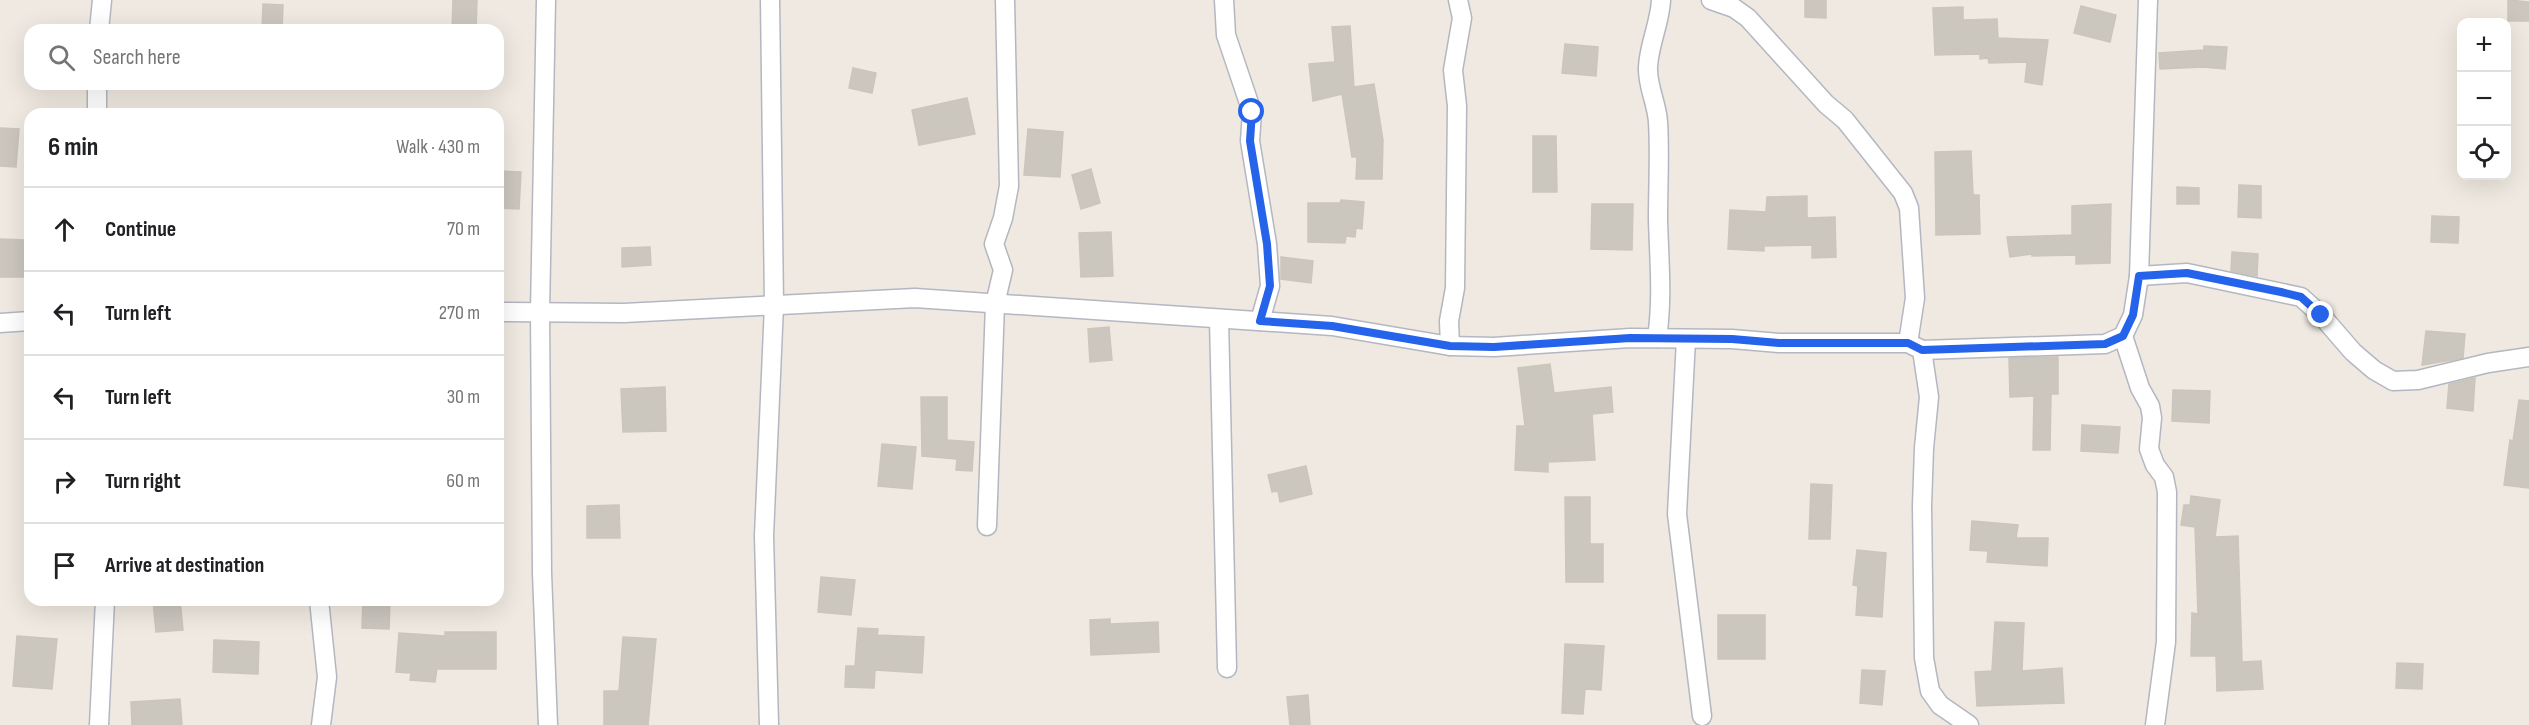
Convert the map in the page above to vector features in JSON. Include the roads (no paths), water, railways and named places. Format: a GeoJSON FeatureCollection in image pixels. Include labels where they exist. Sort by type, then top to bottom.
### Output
{"type":"FeatureCollection","features":[{"type":"Feature","properties":{"kind":"street"},"geometry":{"type":"LineString","coordinates":[[100,24],[102,0]]}},
{"type":"Feature","properties":{"kind":"street"},"geometry":{"type":"LineString","coordinates":[[546,0],[540,312],[542,573],[548,725]]}},
{"type":"Feature","properties":{"kind":"street"},"geometry":{"type":"LineString","coordinates":[[769,725],[764,536],[774,305],[770,0]]}},
{"type":"Feature","properties":{"kind":"street"},"geometry":{"type":"LineString","coordinates":[[987,526],[995,304],[1003,270],[994,244],[1003,218],[1009,186],[1005,0]]}},
{"type":"Feature","properties":{"kind":"street"},"geometry":{"type":"LineString","coordinates":[[1224,0],[1226,35],[1252,112],[1250,141],[1267,244],[1270,286],[1260,321]]}},
{"type":"Feature","properties":{"kind":"street"},"geometry":{"type":"LineString","coordinates":[[1450,346],[1449,321],[1455,288],[1457,106],[1453,70],[1462,18],[1458,0]]}},
{"type":"Feature","properties":{"kind":"street"},"geometry":{"type":"LineString","coordinates":[[1657,338],[1662,306],[1658,217],[1660,157],[1658,117],[1650,91],[1648,69],[1651,44],[1660,16],[1661,0]]}},
{"type":"Feature","properties":{"kind":"street"},"geometry":{"type":"LineString","coordinates":[[1711,0],[1734,8],[1748,18],[1826,104],[1845,120],[1903,193],[1909,208],[1915,298],[1915,346],[1929,396],[1922,506],[1924,658],[1930,691],[1940,705],[1969,725]]}},
{"type":"Feature","properties":{"kind":"street"},"geometry":{"type":"LineString","coordinates":[[504,312],[624,313],[915,298],[1332,326],[1450,346],[1494,347],[1630,338],[1732,339],[1779,343],[1915,346],[2105,344],[2123,336],[2133,315],[2139,276],[2148,0]]}},
{"type":"Feature","properties":{"kind":"street"},"geometry":{"type":"LineString","coordinates":[[97,90],[97,108]]}},
{"type":"Feature","properties":{"kind":"street"},"geometry":{"type":"LineString","coordinates":[[2139,276],[2187,273],[2301,297],[2321,315],[2353,351],[2374,370],[2393,381],[2418,380],[2488,363],[2529,357]]}},
{"type":"Feature","properties":{"kind":"street"},"geometry":{"type":"LineString","coordinates":[[1219,318],[1227,668]]}},
{"type":"Feature","properties":{"kind":"street"},"geometry":{"type":"LineString","coordinates":[[0,323],[24,321]]}},
{"type":"Feature","properties":{"kind":"street"},"geometry":{"type":"LineString","coordinates":[[2123,336],[2140,388],[2150,406],[2152,418],[2149,448],[2155,465],[2164,477],[2167,492],[2166,642],[2155,725]]}},
{"type":"Feature","properties":{"kind":"street"},"geometry":{"type":"LineString","coordinates":[[1686,339],[1677,514],[1702,716]]}},
{"type":"Feature","properties":{"kind":"street"},"geometry":{"type":"LineString","coordinates":[[99,725],[105,606]]}},
{"type":"Feature","properties":{"kind":"street"},"geometry":{"type":"LineString","coordinates":[[320,606],[327,677],[321,725]]}}]}
